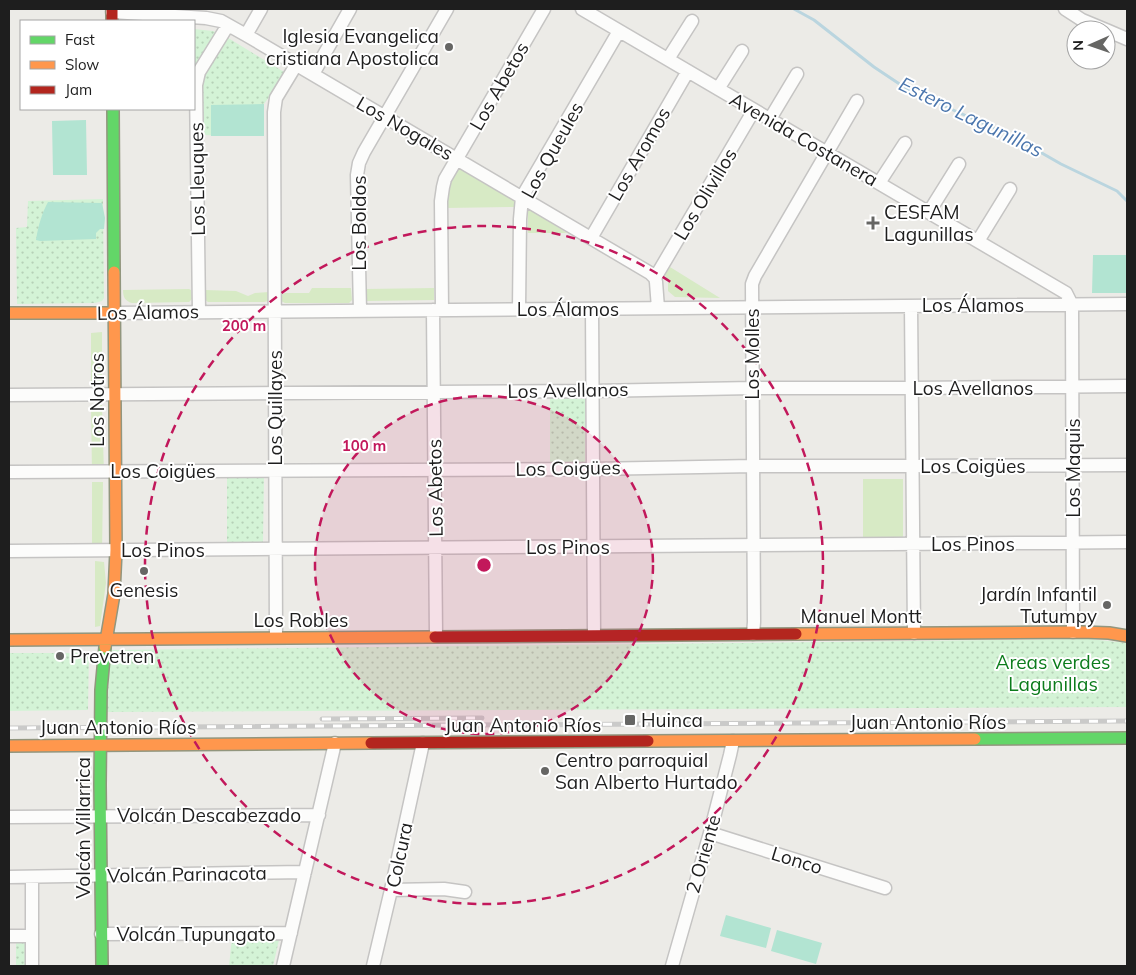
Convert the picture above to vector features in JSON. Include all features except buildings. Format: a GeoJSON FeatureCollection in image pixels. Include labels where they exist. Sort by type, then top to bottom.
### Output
{"type":"FeatureCollection","features":[{"type":"Feature","properties":{"kind":"main road","name":"Los Notros"},"geometry":{"type":"LineString","coordinates":[[101,690],[102,665],[114,594],[116,550],[113,110]]}},
{"type":"Feature","properties":{"kind":"main road","name":"Los Álamos"},"geometry":{"type":"LineString","coordinates":[[9,313],[114,313]]}},
{"type":"Feature","properties":{"kind":"main road","name":"Manuel Montt"},"geometry":{"type":"LineString","coordinates":[[594,635],[1073,632],[1109,633],[1127,636]]}},
{"type":"Feature","properties":{"kind":"main road","name":"Los Robles"},"geometry":{"type":"LineString","coordinates":[[9,640],[594,635]]}},
{"type":"Feature","properties":{"kind":"main road","name":"Volcán Villarrica"},"geometry":{"type":"LineString","coordinates":[[101,690],[102,966]]}},
{"type":"Feature","properties":{"kind":"main road","name":"Juan Antonio Ríos"},"geometry":{"type":"LineString","coordinates":[[9,746],[1127,738]]}},
{"type":"Feature","properties":{"kind":"street"},"geometry":{"type":"LineString","coordinates":[[246,35],[261,9]]}},
{"type":"Feature","properties":{"kind":"street"},"geometry":{"type":"LineString","coordinates":[[312,74],[350,9]]}},
{"type":"Feature","properties":{"kind":"street","name":"Los Boldos"},"geometry":{"type":"LineString","coordinates":[[360,311],[358,169],[364,152],[384,116],[447,9]]}},
{"type":"Feature","properties":{"kind":"street","name":"Los Abetos"},"geometry":{"type":"LineString","coordinates":[[436,636],[434,392],[442,186],[544,9]]}},
{"type":"Feature","properties":{"kind":"street","name":"Avenida Costanera"},"geometry":{"type":"LineString","coordinates":[[583,9],[1063,291],[1070,299],[1072,305]]}},
{"type":"Feature","properties":{"kind":"street"},"geometry":{"type":"LineString","coordinates":[[1066,9],[1082,20]]}},
{"type":"Feature","properties":{"kind":"street","name":"Los Nogales"},"geometry":{"type":"LineString","coordinates":[[112,14],[184,12],[228,25],[522,197],[650,273],[655,278]]}},
{"type":"Feature","properties":{"kind":"street"},"geometry":{"type":"LineString","coordinates":[[668,59],[692,21]]}},
{"type":"Feature","properties":{"kind":"street","name":"Los Lleuques"},"geometry":{"type":"LineString","coordinates":[[199,312],[196,77],[228,25]]}},
{"type":"Feature","properties":{"kind":"street","name":"Los Queules"},"geometry":{"type":"LineString","coordinates":[[519,309],[522,197],[619,31]]}},
{"type":"Feature","properties":{"kind":"street"},"geometry":{"type":"LineString","coordinates":[[718,89],[742,51]]}},
{"type":"Feature","properties":{"kind":"street","name":"Los Quillayes"},"geometry":{"type":"LineString","coordinates":[[276,637],[274,107],[278,94],[296,64]]}},
{"type":"Feature","properties":{"kind":"street","name":"Los Aromos"},"geometry":{"type":"LineString","coordinates":[[591,238],[688,71]]}},
{"type":"Feature","properties":{"kind":"street"},"geometry":{"type":"LineString","coordinates":[[770,119],[797,74]]}},
{"type":"Feature","properties":{"kind":"street","name":"Los Molles"},"geometry":{"type":"LineString","coordinates":[[753,634],[752,288],[755,276],[857,101]]}},
{"type":"Feature","properties":{"kind":"street","name":"Los Olivillos"},"geometry":{"type":"LineString","coordinates":[[655,278],[754,110]]}},
{"type":"Feature","properties":{"kind":"street"},"geometry":{"type":"LineString","coordinates":[[879,183],[905,143]]}},
{"type":"Feature","properties":{"kind":"street"},"geometry":{"type":"LineString","coordinates":[[929,212],[959,164]]}},
{"type":"Feature","properties":{"kind":"street"},"geometry":{"type":"LineString","coordinates":[[978,241],[1010,189]]}},
{"type":"Feature","properties":{"kind":"street"},"geometry":{"type":"LineString","coordinates":[[655,278],[658,288],[658,308]]}},
{"type":"Feature","properties":{"kind":"street","name":"Los Álamos"},"geometry":{"type":"LineString","coordinates":[[114,313],[1127,304]]}},
{"type":"Feature","properties":{"kind":"street","name":"Los Maquis"},"geometry":{"type":"LineString","coordinates":[[1072,305],[1073,632]]}},
{"type":"Feature","properties":{"kind":"street"},"geometry":{"type":"LineString","coordinates":[[912,306],[914,633]]}},
{"type":"Feature","properties":{"kind":"street"},"geometry":{"type":"LineString","coordinates":[[592,308],[594,635]]}},
{"type":"Feature","properties":{"kind":"street","name":"Los Avellanos"},"geometry":{"type":"LineString","coordinates":[[9,395],[1127,386]]}},
{"type":"Feature","properties":{"kind":"street","name":"Los Coigües"},"geometry":{"type":"LineString","coordinates":[[9,472],[1127,465]]}},
{"type":"Feature","properties":{"kind":"street","name":"Los Pinos"},"geometry":{"type":"LineString","coordinates":[[9,551],[1127,542]]}},
{"type":"Feature","properties":{"kind":"street","name":"2 Oriente"},"geometry":{"type":"LineString","coordinates":[[672,966],[710,833],[733,741]]}},
{"type":"Feature","properties":{"kind":"street"},"geometry":{"type":"LineString","coordinates":[[283,966],[335,743]]}},
{"type":"Feature","properties":{"kind":"street","name":"Colcura"},"geometry":{"type":"LineString","coordinates":[[373,966],[392,890],[423,743]]}},
{"type":"Feature","properties":{"kind":"street","name":"Volcán Descabezado"},"geometry":{"type":"LineString","coordinates":[[9,817],[319,815]]}},
{"type":"Feature","properties":{"kind":"street","name":"Lonco"},"geometry":{"type":"LineString","coordinates":[[710,833],[885,888]]}},
{"type":"Feature","properties":{"kind":"street","name":"Volcán Parinacota"},"geometry":{"type":"LineString","coordinates":[[9,877],[305,872]]}},
{"type":"Feature","properties":{"kind":"street"},"geometry":{"type":"LineString","coordinates":[[32,877],[32,966]]}},
{"type":"Feature","properties":{"kind":"street"},"geometry":{"type":"LineString","coordinates":[[392,890],[444,889],[465,892]]}},
{"type":"Feature","properties":{"kind":"street","name":"Volcán Tupungato"},"geometry":{"type":"LineString","coordinates":[[101,934],[291,933]]}},
{"type":"Feature","properties":{"kind":"street"},"geometry":{"type":"LineString","coordinates":[[9,936],[32,936]]}},
{"type":"Feature","properties":{"kind":"green space"},"geometry":{"type":"Polygon","coordinates":[[[195,29],[213,31],[225,36],[284,72],[264,104],[264,136],[198,135],[195,90],[195,29]]]}},
{"type":"Feature","properties":{"kind":"green space"},"geometry":{"type":"Polygon","coordinates":[[[264,104],[264,136],[211,136],[211,105],[264,104]]]}},
{"type":"Feature","properties":{"kind":"green space"},"geometry":{"type":"Polygon","coordinates":[[[86,120],[87,175],[53,175],[52,121],[86,120]]]}},
{"type":"Feature","properties":{"kind":"green space"},"geometry":{"type":"Polygon","coordinates":[[[457,167],[516,200],[516,207],[446,208],[446,194],[457,167]]]}},
{"type":"Feature","properties":{"kind":"green space"},"geometry":{"type":"Polygon","coordinates":[[[103,199],[104,298],[102,301],[95,303],[17,304],[16,228],[27,227],[28,201],[103,199]]]}},
{"type":"Feature","properties":{"kind":"green space"},"geometry":{"type":"Polygon","coordinates":[[[48,202],[102,203],[105,218],[104,229],[100,229],[96,233],[96,239],[36,240],[40,220],[48,202]]]}},
{"type":"Feature","properties":{"kind":"green space"},"geometry":{"type":"Polygon","coordinates":[[[528,208],[567,233],[528,233],[528,208]]]}},
{"type":"Feature","properties":{"kind":"green space"},"geometry":{"type":"Polygon","coordinates":[[[1093,255],[1127,255],[1127,293],[1092,293],[1093,255]]]}},
{"type":"Feature","properties":{"kind":"green space"},"geometry":{"type":"Polygon","coordinates":[[[670,267],[720,298],[675,297],[668,291],[668,282],[665,275],[670,267]]]}},
{"type":"Feature","properties":{"kind":"green space"},"geometry":{"type":"Polygon","coordinates":[[[312,288],[351,288],[352,300],[349,303],[285,303],[281,301],[281,295],[285,293],[309,293],[312,288]]]}},
{"type":"Feature","properties":{"kind":"green space"},"geometry":{"type":"Polygon","coordinates":[[[434,288],[434,300],[367,301],[365,298],[365,289],[434,288]]]}},
{"type":"Feature","properties":{"kind":"green space"},"geometry":{"type":"Polygon","coordinates":[[[123,290],[191,290],[192,299],[189,302],[132,303],[123,295],[123,290]]]}},
{"type":"Feature","properties":{"kind":"green space"},"geometry":{"type":"Polygon","coordinates":[[[205,290],[236,291],[248,296],[255,293],[269,292],[270,299],[264,302],[208,302],[204,299],[205,290]]]}},
{"type":"Feature","properties":{"kind":"green space"},"geometry":{"type":"Polygon","coordinates":[[[102,332],[102,399],[91,399],[91,333],[102,332]]]}},
{"type":"Feature","properties":{"kind":"green space"},"geometry":{"type":"Polygon","coordinates":[[[550,397],[585,397],[585,464],[550,464],[550,397]]]}},
{"type":"Feature","properties":{"kind":"green space"},"geometry":{"type":"Polygon","coordinates":[[[91,405],[102,405],[104,474],[92,474],[91,405]]]}},
{"type":"Feature","properties":{"kind":"green space"},"geometry":{"type":"Polygon","coordinates":[[[227,476],[264,476],[263,542],[227,543],[227,476]]]}},
{"type":"Feature","properties":{"kind":"green space"},"geometry":{"type":"Polygon","coordinates":[[[863,479],[903,479],[903,548],[863,548],[863,479]]]}},
{"type":"Feature","properties":{"kind":"green space"},"geometry":{"type":"Polygon","coordinates":[[[92,482],[103,482],[102,554],[92,554],[92,482]]]}},
{"type":"Feature","properties":{"kind":"green space"},"geometry":{"type":"Polygon","coordinates":[[[95,561],[104,562],[106,583],[100,626],[95,627],[95,561]]]}},
{"type":"Feature","properties":{"kind":"green space","name":"Areas verdes Lagunillas"},"geometry":{"type":"Polygon","coordinates":[[[1089,639],[1127,643],[1127,707],[106,712],[110,650],[1089,639]]]}},
{"type":"Feature","properties":{"kind":"green space"},"geometry":{"type":"Polygon","coordinates":[[[9,653],[89,653],[88,710],[9,711],[9,653]]]}},
{"type":"Feature","properties":{"kind":"green space"},"geometry":{"type":"Polygon","coordinates":[[[726,915],[771,928],[766,948],[720,936],[726,915]]]}},
{"type":"Feature","properties":{"kind":"green space"},"geometry":{"type":"Polygon","coordinates":[[[777,930],[822,943],[816,964],[771,951],[777,930]]]}},
{"type":"Feature","properties":{"kind":"green space"},"geometry":{"type":"Polygon","coordinates":[[[275,936],[279,940],[273,966],[229,966],[232,938],[275,936]]]}},
{"type":"Feature","properties":{"kind":"green space"},"geometry":{"type":"Polygon","coordinates":[[[16,940],[27,940],[27,966],[16,966],[16,940]]]}},
{"type":"Feature","properties":{"kind":"waterway","name":"Estero Lagunillas"},"geometry":{"type":"LineString","coordinates":[[794,9],[814,20],[874,67],[910,91],[1012,136],[1061,164],[1117,191],[1127,201]]}},
{"type":"Feature","properties":{"kind":"railway"},"geometry":{"type":"LineString","coordinates":[[322,719],[482,718]]}},
{"type":"Feature","properties":{"kind":"railway"},"geometry":{"type":"LineString","coordinates":[[9,728],[1127,721]]}},
{"type":"Feature","properties":{"kind":"traffic: fast"},"geometry":{"type":"LineString","coordinates":[[113,110],[114,272]]}},
{"type":"Feature","properties":{"kind":"traffic: fast"},"geometry":{"type":"LineString","coordinates":[[102,966],[100,785],[101,690],[105,647]]}},
{"type":"Feature","properties":{"kind":"traffic: fast"},"geometry":{"type":"LineString","coordinates":[[975,739],[1127,738]]}},
{"type":"Feature","properties":{"kind":"traffic: slow"},"geometry":{"type":"LineString","coordinates":[[105,647],[114,594],[116,550],[114,272]]}},
{"type":"Feature","properties":{"kind":"traffic: slow"},"geometry":{"type":"LineString","coordinates":[[9,313],[114,313]]}},
{"type":"Feature","properties":{"kind":"traffic: slow"},"geometry":{"type":"LineString","coordinates":[[796,634],[1082,632],[1127,636]]}},
{"type":"Feature","properties":{"kind":"traffic: slow"},"geometry":{"type":"LineString","coordinates":[[9,640],[435,637]]}},
{"type":"Feature","properties":{"kind":"traffic: slow"},"geometry":{"type":"LineString","coordinates":[[648,741],[975,739]]}},
{"type":"Feature","properties":{"kind":"traffic: slow"},"geometry":{"type":"LineString","coordinates":[[9,746],[371,743]]}},
{"type":"Feature","properties":{"kind":"traffic: jam"},"geometry":{"type":"LineString","coordinates":[[112,9],[112,20]]}},
{"type":"Feature","properties":{"kind":"traffic: jam"},"geometry":{"type":"LineString","coordinates":[[435,637],[796,634]]}},
{"type":"Feature","properties":{"kind":"traffic: jam"},"geometry":{"type":"LineString","coordinates":[[371,743],[648,741]]}},
{"type":"Feature","properties":{"kind":"place","name":"Iglesia Evangelica cristiana Apostolica"},"geometry":{"type":"Point","coordinates":[449,47]}},
{"type":"Feature","properties":{"kind":"place","name":"CESFAM Lagunillas"},"geometry":{"type":"Point","coordinates":[873,223]}},
{"type":"Feature","properties":{"kind":"place","name":"Genesis"},"geometry":{"type":"Point","coordinates":[144,571]}},
{"type":"Feature","properties":{"kind":"place","name":"Jardín Infantil Tutumpy"},"geometry":{"type":"Point","coordinates":[1107,605]}},
{"type":"Feature","properties":{"kind":"place","name":"Prevetren"},"geometry":{"type":"Point","coordinates":[60,656]}},
{"type":"Feature","properties":{"kind":"place","name":"Huinca"},"geometry":{"type":"Point","coordinates":[630,720]}},
{"type":"Feature","properties":{"kind":"place","name":"Centro parroquial San Alberto Hurtado"},"geometry":{"type":"Point","coordinates":[545,771]}}]}
